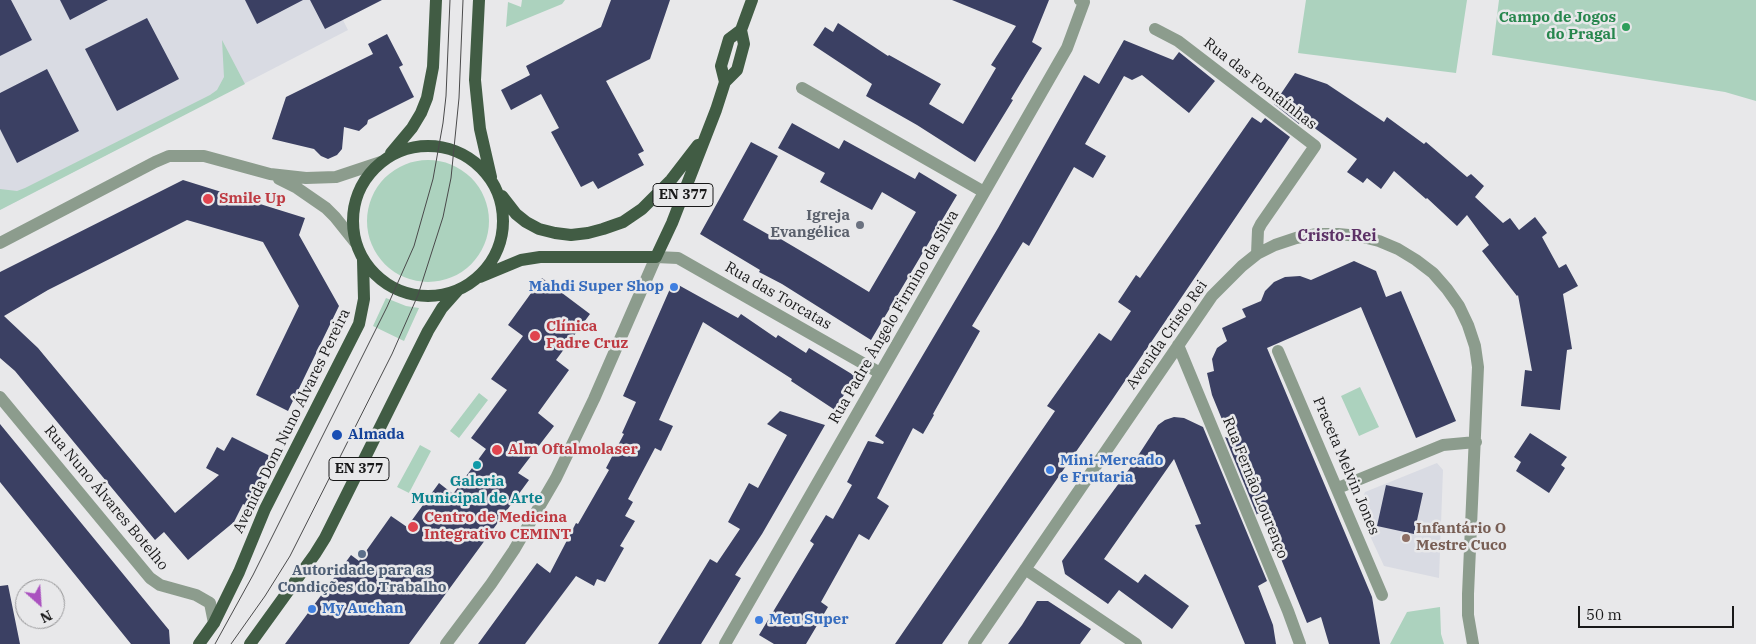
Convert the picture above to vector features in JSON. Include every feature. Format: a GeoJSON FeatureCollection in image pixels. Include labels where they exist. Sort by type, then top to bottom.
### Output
{"type":"FeatureCollection","features":[{"type":"Feature","properties":{"kind":"main road"},"geometry":{"type":"LineString","coordinates":[[385,159],[412,128],[421,114],[427,98],[433,67],[436,0]]}},
{"type":"Feature","properties":{"kind":"main road"},"geometry":{"type":"LineString","coordinates":[[479,0],[477,100],[480,129],[495,186]]}},
{"type":"Feature","properties":{"kind":"main road","name":"EN 377"},"geometry":{"type":"LineString","coordinates":[[708,132],[664,188],[633,216],[613,226],[588,233],[572,234],[555,233],[539,229],[526,222],[516,214],[480,166],[454,150],[436,146],[407,148],[385,159],[367,176],[362,184],[354,203],[352,222],[355,242],[363,260],[376,275],[400,291],[429,296],[458,290],[475,279],[521,260],[540,257],[656,257],[672,223],[708,132],[725,82],[737,70],[744,44],[741,30],[752,0]]}},
{"type":"Feature","properties":{"kind":"main road","name":"EN 377"},"geometry":{"type":"LineString","coordinates":[[475,279],[489,265],[501,239],[503,209],[495,186]]}},
{"type":"Feature","properties":{"kind":"main road","name":"Avenida Dom Nuno Álvares Pereira"},"geometry":{"type":"LineString","coordinates":[[199,644],[214,623],[265,509],[359,324],[364,299],[363,260]]}},
{"type":"Feature","properties":{"kind":"main road","name":"EN 377"},"geometry":{"type":"LineString","coordinates":[[250,644],[315,554],[428,331],[442,308],[458,290]]}},
{"type":"Feature","properties":{"kind":"street","name":"Rua Padre Ângelo Firmino da Silva"},"geometry":{"type":"LineString","coordinates":[[724,644],[1067,48],[1082,1]]}},
{"type":"Feature","properties":{"kind":"street","name":"Rua das Fontaínhas"},"geometry":{"type":"LineString","coordinates":[[1155,28],[1178,41],[1315,146],[1261,224],[1258,230],[1257,254]]}},
{"type":"Feature","properties":{"kind":"street"},"geometry":{"type":"LineString","coordinates":[[802,88],[984,192]]}},
{"type":"Feature","properties":{"kind":"street"},"geometry":{"type":"LineString","coordinates":[[0,243],[170,156],[204,156],[270,174],[306,178],[336,177],[385,159]]}},
{"type":"Feature","properties":{"kind":"street"},"geometry":{"type":"LineString","coordinates":[[270,174],[297,188],[326,208],[336,217],[355,242]]}},
{"type":"Feature","properties":{"kind":"street","name":"Avenida Cristo Rei"},"geometry":{"type":"LineString","coordinates":[[974,644],[1212,296],[1230,276],[1257,254],[1275,245],[1317,234],[1338,234],[1379,241],[1398,249],[1433,273],[1459,306],[1475,346],[1478,380],[1468,594],[1468,615],[1473,644]]}},
{"type":"Feature","properties":{"kind":"street"},"geometry":{"type":"LineString","coordinates":[[446,644],[514,550],[556,478],[594,399],[656,257]]}},
{"type":"Feature","properties":{"kind":"street","name":"Rua das Torcatas"},"geometry":{"type":"LineString","coordinates":[[656,257],[678,258],[880,374]]}},
{"type":"Feature","properties":{"kind":"street","name":"Rua Fernão Lourenço"},"geometry":{"type":"LineString","coordinates":[[1178,345],[1300,644]]}},
{"type":"Feature","properties":{"kind":"street","name":"Praceta Melvin Jones"},"geometry":{"type":"LineString","coordinates":[[1278,351],[1382,595]]}},
{"type":"Feature","properties":{"kind":"street","name":"Rua Nuno Álvares Botelho"},"geometry":{"type":"LineString","coordinates":[[0,397],[150,578],[160,586],[196,595],[210,603],[214,623]]}},
{"type":"Feature","properties":{"kind":"street"},"geometry":{"type":"LineString","coordinates":[[1338,488],[1443,445],[1476,442]]}},
{"type":"Feature","properties":{"kind":"street"},"geometry":{"type":"LineString","coordinates":[[1025,570],[1136,644]]}},
{"type":"Feature","properties":{"kind":"shaded area"},"geometry":{"type":"Polygon","coordinates":[[[0,0],[370,0],[372,5],[343,20],[348,30],[0,210],[0,0]]]}},
{"type":"Feature","properties":{"kind":"shaded area","name":"Infantário O Mestre Cuco"},"geometry":{"type":"Polygon","coordinates":[[[1437,463],[1443,470],[1439,578],[1384,566],[1358,510],[1365,492],[1437,463]]]}},
{"type":"Feature","properties":{"kind":"green space"},"geometry":{"type":"Polygon","coordinates":[[[522,0],[565,0],[562,4],[506,27],[508,2],[521,7],[522,0]]]}},
{"type":"Feature","properties":{"kind":"green space"},"geometry":{"type":"Polygon","coordinates":[[[1306,0],[1467,0],[1456,73],[1298,53],[1306,0]]]}},
{"type":"Feature","properties":{"kind":"green space","name":"Campo de Jogos do Pragal"},"geometry":{"type":"Polygon","coordinates":[[[1499,0],[1756,0],[1756,101],[1725,92],[1492,55],[1499,0]]]}},
{"type":"Feature","properties":{"kind":"green space"},"geometry":{"type":"Polygon","coordinates":[[[222,40],[245,84],[0,210],[0,189],[17,191],[25,188],[217,90],[224,77],[222,40]]]}},
{"type":"Feature","properties":{"kind":"green space"},"geometry":{"type":"Polygon","coordinates":[[[428,160],[451,164],[471,178],[485,198],[489,221],[485,244],[471,264],[451,278],[428,282],[405,278],[385,264],[371,244],[367,221],[371,198],[385,178],[405,164],[428,160]]]}},
{"type":"Feature","properties":{"kind":"green space"},"geometry":{"type":"Polygon","coordinates":[[[386,298],[406,306],[419,308],[404,341],[373,326],[386,298]]]}},
{"type":"Feature","properties":{"kind":"green space"},"geometry":{"type":"Polygon","coordinates":[[[1360,387],[1379,427],[1359,436],[1341,396],[1360,387]]]}},
{"type":"Feature","properties":{"kind":"green space"},"geometry":{"type":"Polygon","coordinates":[[[479,393],[488,400],[459,438],[450,431],[479,393]]]}},
{"type":"Feature","properties":{"kind":"green space"},"geometry":{"type":"Polygon","coordinates":[[[420,445],[431,451],[409,493],[397,487],[420,445]]]}},
{"type":"Feature","properties":{"kind":"green space"},"geometry":{"type":"Polygon","coordinates":[[[1440,607],[1441,634],[1444,644],[1390,644],[1407,612],[1440,607]]]}},
{"type":"Feature","properties":{"kind":"building"},"geometry":{"type":"Polygon","coordinates":[[[0,0],[11,0],[32,40],[0,56],[0,0]]]}},
{"type":"Feature","properties":{"kind":"building"},"geometry":{"type":"Polygon","coordinates":[[[60,0],[108,0],[70,20],[60,0]]]}},
{"type":"Feature","properties":{"kind":"building"},"geometry":{"type":"Polygon","coordinates":[[[245,0],[303,0],[257,24],[245,0]]]}},
{"type":"Feature","properties":{"kind":"building"},"geometry":{"type":"Polygon","coordinates":[[[310,0],[382,0],[325,29],[310,0]]]}},
{"type":"Feature","properties":{"kind":"building"},"geometry":{"type":"Polygon","coordinates":[[[611,0],[670,0],[650,59],[606,81],[644,151],[638,154],[644,165],[598,189],[593,181],[581,187],[551,132],[559,128],[541,94],[511,110],[501,90],[530,75],[526,66],[601,27],[611,0]]]}},
{"type":"Feature","properties":{"kind":"building"},"geometry":{"type":"Polygon","coordinates":[[[952,0],[1049,0],[1032,42],[1042,48],[975,162],[917,125],[866,96],[872,84],[813,45],[825,27],[833,32],[838,23],[888,56],[941,84],[929,104],[963,124],[996,68],[991,65],[1016,26],[952,0]]]}},
{"type":"Feature","properties":{"kind":"building"},"geometry":{"type":"Polygon","coordinates":[[[147,18],[179,79],[117,111],[85,49],[147,18]]]}},
{"type":"Feature","properties":{"kind":"building"},"geometry":{"type":"Polygon","coordinates":[[[387,34],[403,65],[399,67],[414,97],[368,120],[367,124],[359,131],[344,127],[342,149],[337,155],[328,159],[321,156],[314,149],[272,139],[286,97],[373,54],[368,44],[387,34]]]}},
{"type":"Feature","properties":{"kind":"building"},"geometry":{"type":"Polygon","coordinates":[[[1124,40],[1173,60],[1179,52],[1215,81],[1189,113],[1142,75],[1132,80],[1124,76],[1085,144],[1106,156],[1093,178],[1074,167],[1029,246],[1023,242],[972,326],[980,331],[923,434],[913,428],[877,498],[889,506],[869,540],[859,534],[821,602],[828,607],[806,644],[774,644],[759,635],[814,544],[810,541],[826,515],[833,519],[852,485],[847,482],[868,441],[883,444],[884,442],[875,436],[998,228],[1084,75],[1099,84],[1124,40]]]}},
{"type":"Feature","properties":{"kind":"building"},"geometry":{"type":"Polygon","coordinates":[[[47,69],[79,131],[17,163],[0,129],[0,93],[47,69]]]}},
{"type":"Feature","properties":{"kind":"building"},"geometry":{"type":"Polygon","coordinates":[[[1295,73],[1327,84],[1384,122],[1387,117],[1424,144],[1426,142],[1467,177],[1471,174],[1484,186],[1475,197],[1503,223],[1510,218],[1519,230],[1535,217],[1547,233],[1542,237],[1559,268],[1566,264],[1578,286],[1563,294],[1572,349],[1567,350],[1560,410],[1521,406],[1525,370],[1532,371],[1518,295],[1482,251],[1489,245],[1467,215],[1457,226],[1394,171],[1381,189],[1367,178],[1363,183],[1347,172],[1357,159],[1302,119],[1299,124],[1274,104],[1295,73]]]}},
{"type":"Feature","properties":{"kind":"building"},"geometry":{"type":"Polygon","coordinates":[[[1252,117],[1261,123],[1265,118],[1290,137],[1112,400],[942,644],[895,644],[1055,411],[1047,406],[1099,333],[1111,341],[1131,311],[1118,302],[1136,275],[1140,278],[1252,117]]]}},
{"type":"Feature","properties":{"kind":"building"},"geometry":{"type":"Polygon","coordinates":[[[792,123],[839,149],[844,140],[915,179],[919,172],[957,195],[871,340],[700,234],[751,142],[778,156],[743,220],[778,240],[779,238],[869,292],[916,212],[882,192],[872,210],[820,182],[825,173],[778,148],[792,123]]]}},
{"type":"Feature","properties":{"kind":"building"},"geometry":{"type":"Polygon","coordinates":[[[183,180],[305,218],[299,235],[339,306],[288,411],[256,395],[299,306],[263,242],[187,220],[48,290],[4,316],[38,348],[175,513],[219,475],[206,468],[217,447],[224,451],[232,437],[272,457],[247,506],[243,504],[234,522],[188,560],[164,532],[155,540],[15,371],[0,358],[0,272],[183,180]]]}},
{"type":"Feature","properties":{"kind":"building"},"geometry":{"type":"Polygon","coordinates":[[[1354,261],[1376,271],[1386,297],[1401,291],[1456,421],[1416,438],[1361,307],[1267,348],[1372,597],[1380,644],[1329,644],[1321,617],[1307,623],[1262,512],[1257,515],[1225,437],[1230,439],[1212,395],[1207,373],[1214,371],[1212,359],[1217,348],[1227,341],[1222,328],[1246,317],[1242,309],[1261,301],[1265,291],[1274,282],[1285,277],[1300,276],[1311,280],[1354,261]]]}},
{"type":"Feature","properties":{"kind":"building"},"geometry":{"type":"Polygon","coordinates":[[[542,278],[590,314],[556,360],[569,370],[538,413],[554,426],[518,473],[529,480],[409,644],[285,644],[351,555],[359,561],[391,516],[407,527],[439,483],[453,494],[486,449],[471,438],[507,390],[491,379],[523,336],[508,325],[542,278]]]}},
{"type":"Feature","properties":{"kind":"building"},"geometry":{"type":"Polygon","coordinates":[[[673,282],[738,318],[741,314],[776,338],[778,335],[806,353],[809,348],[855,376],[835,410],[791,381],[792,379],[703,322],[659,420],[673,426],[661,451],[655,448],[628,499],[633,502],[625,516],[635,521],[620,546],[624,548],[605,582],[597,579],[594,586],[576,576],[525,644],[478,644],[537,563],[550,573],[576,523],[578,524],[609,470],[606,468],[624,434],[622,433],[636,402],[623,396],[673,282]]]}},
{"type":"Feature","properties":{"kind":"building"},"geometry":{"type":"Polygon","coordinates":[[[780,411],[825,425],[762,534],[735,575],[741,578],[701,644],[658,644],[710,559],[717,563],[740,529],[728,522],[749,483],[758,488],[787,435],[767,424],[780,411]]]}},
{"type":"Feature","properties":{"kind":"building"},"geometry":{"type":"Polygon","coordinates":[[[1174,417],[1184,418],[1203,427],[1267,581],[1258,586],[1273,625],[1276,644],[1245,644],[1195,525],[1201,524],[1174,459],[1104,559],[1138,583],[1145,574],[1189,606],[1172,629],[1119,590],[1108,604],[1065,574],[1062,561],[1130,468],[1158,425],[1174,417]]]}},
{"type":"Feature","properties":{"kind":"building"},"geometry":{"type":"Polygon","coordinates":[[[0,424],[169,630],[170,644],[131,644],[0,482],[0,424]]]}},
{"type":"Feature","properties":{"kind":"building"},"geometry":{"type":"Polygon","coordinates":[[[1530,433],[1567,457],[1561,465],[1565,468],[1549,493],[1516,471],[1521,462],[1514,457],[1530,433]]]}},
{"type":"Feature","properties":{"kind":"building","name":"Infantário O Mestre Cuco"},"geometry":{"type":"Polygon","coordinates":[[[1386,485],[1423,493],[1414,534],[1377,526],[1386,485]]]}},
{"type":"Feature","properties":{"kind":"building"},"geometry":{"type":"Polygon","coordinates":[[[8,585],[15,619],[15,629],[17,629],[20,644],[0,644],[0,586],[8,585]]]}},
{"type":"Feature","properties":{"kind":"building"},"geometry":{"type":"Polygon","coordinates":[[[1037,601],[1048,601],[1091,629],[1080,644],[1008,644],[1037,601]]]}},
{"type":"Feature","properties":{"kind":"tram line"},"geometry":{"type":"LineString","coordinates":[[215,644],[253,575],[387,307],[414,246],[433,179],[443,123],[450,0]]}},
{"type":"Feature","properties":{"kind":"tram line"},"geometry":{"type":"LineString","coordinates":[[231,644],[265,596],[290,556],[392,354],[418,295],[443,217],[451,178],[459,98],[463,0]]}},
{"type":"Feature","properties":{"kind":"place","name":"Campo de Jogos do Pragal"},"geometry":{"type":"Point","coordinates":[1626,27]}},
{"type":"Feature","properties":{"kind":"place","name":"Smile Up"},"geometry":{"type":"Point","coordinates":[208,199]}},
{"type":"Feature","properties":{"kind":"place","name":"Igreja Evangélica"},"geometry":{"type":"Point","coordinates":[860,225]}},
{"type":"Feature","properties":{"kind":"place","name":"Mahdi Super Shop"},"geometry":{"type":"Point","coordinates":[674,287]}},
{"type":"Feature","properties":{"kind":"place","name":"Clínica Padre Cruz"},"geometry":{"type":"Point","coordinates":[535,336]}},
{"type":"Feature","properties":{"kind":"place","name":"Almada"},"geometry":{"type":"Point","coordinates":[337,435]}},
{"type":"Feature","properties":{"kind":"place","name":"Alm Oftalmolaser"},"geometry":{"type":"Point","coordinates":[497,450]}},
{"type":"Feature","properties":{"kind":"place","name":"Galeria Municipal de Arte"},"geometry":{"type":"Point","coordinates":[477,465]}},
{"type":"Feature","properties":{"kind":"place","name":"Mini-Mercado e Frutaria"},"geometry":{"type":"Point","coordinates":[1050,470]}},
{"type":"Feature","properties":{"kind":"place","name":"Centro de Medicina Integrativo CEMINT"},"geometry":{"type":"Point","coordinates":[413,527]}},
{"type":"Feature","properties":{"kind":"place","name":"Infantário O Mestre Cuco"},"geometry":{"type":"Point","coordinates":[1406,538]}},
{"type":"Feature","properties":{"kind":"place","name":"Autoridade para as Condições do Trabalho"},"geometry":{"type":"Point","coordinates":[362,554]}},
{"type":"Feature","properties":{"kind":"place","name":"My Auchan"},"geometry":{"type":"Point","coordinates":[312,609]}},
{"type":"Feature","properties":{"kind":"place","name":"Meu Super"},"geometry":{"type":"Point","coordinates":[759,620]}},
{"type":"Feature","properties":{"kind":"district","name":"Cristo-Rei"},"geometry":{"type":"Point","coordinates":[1337,236]}}]}
